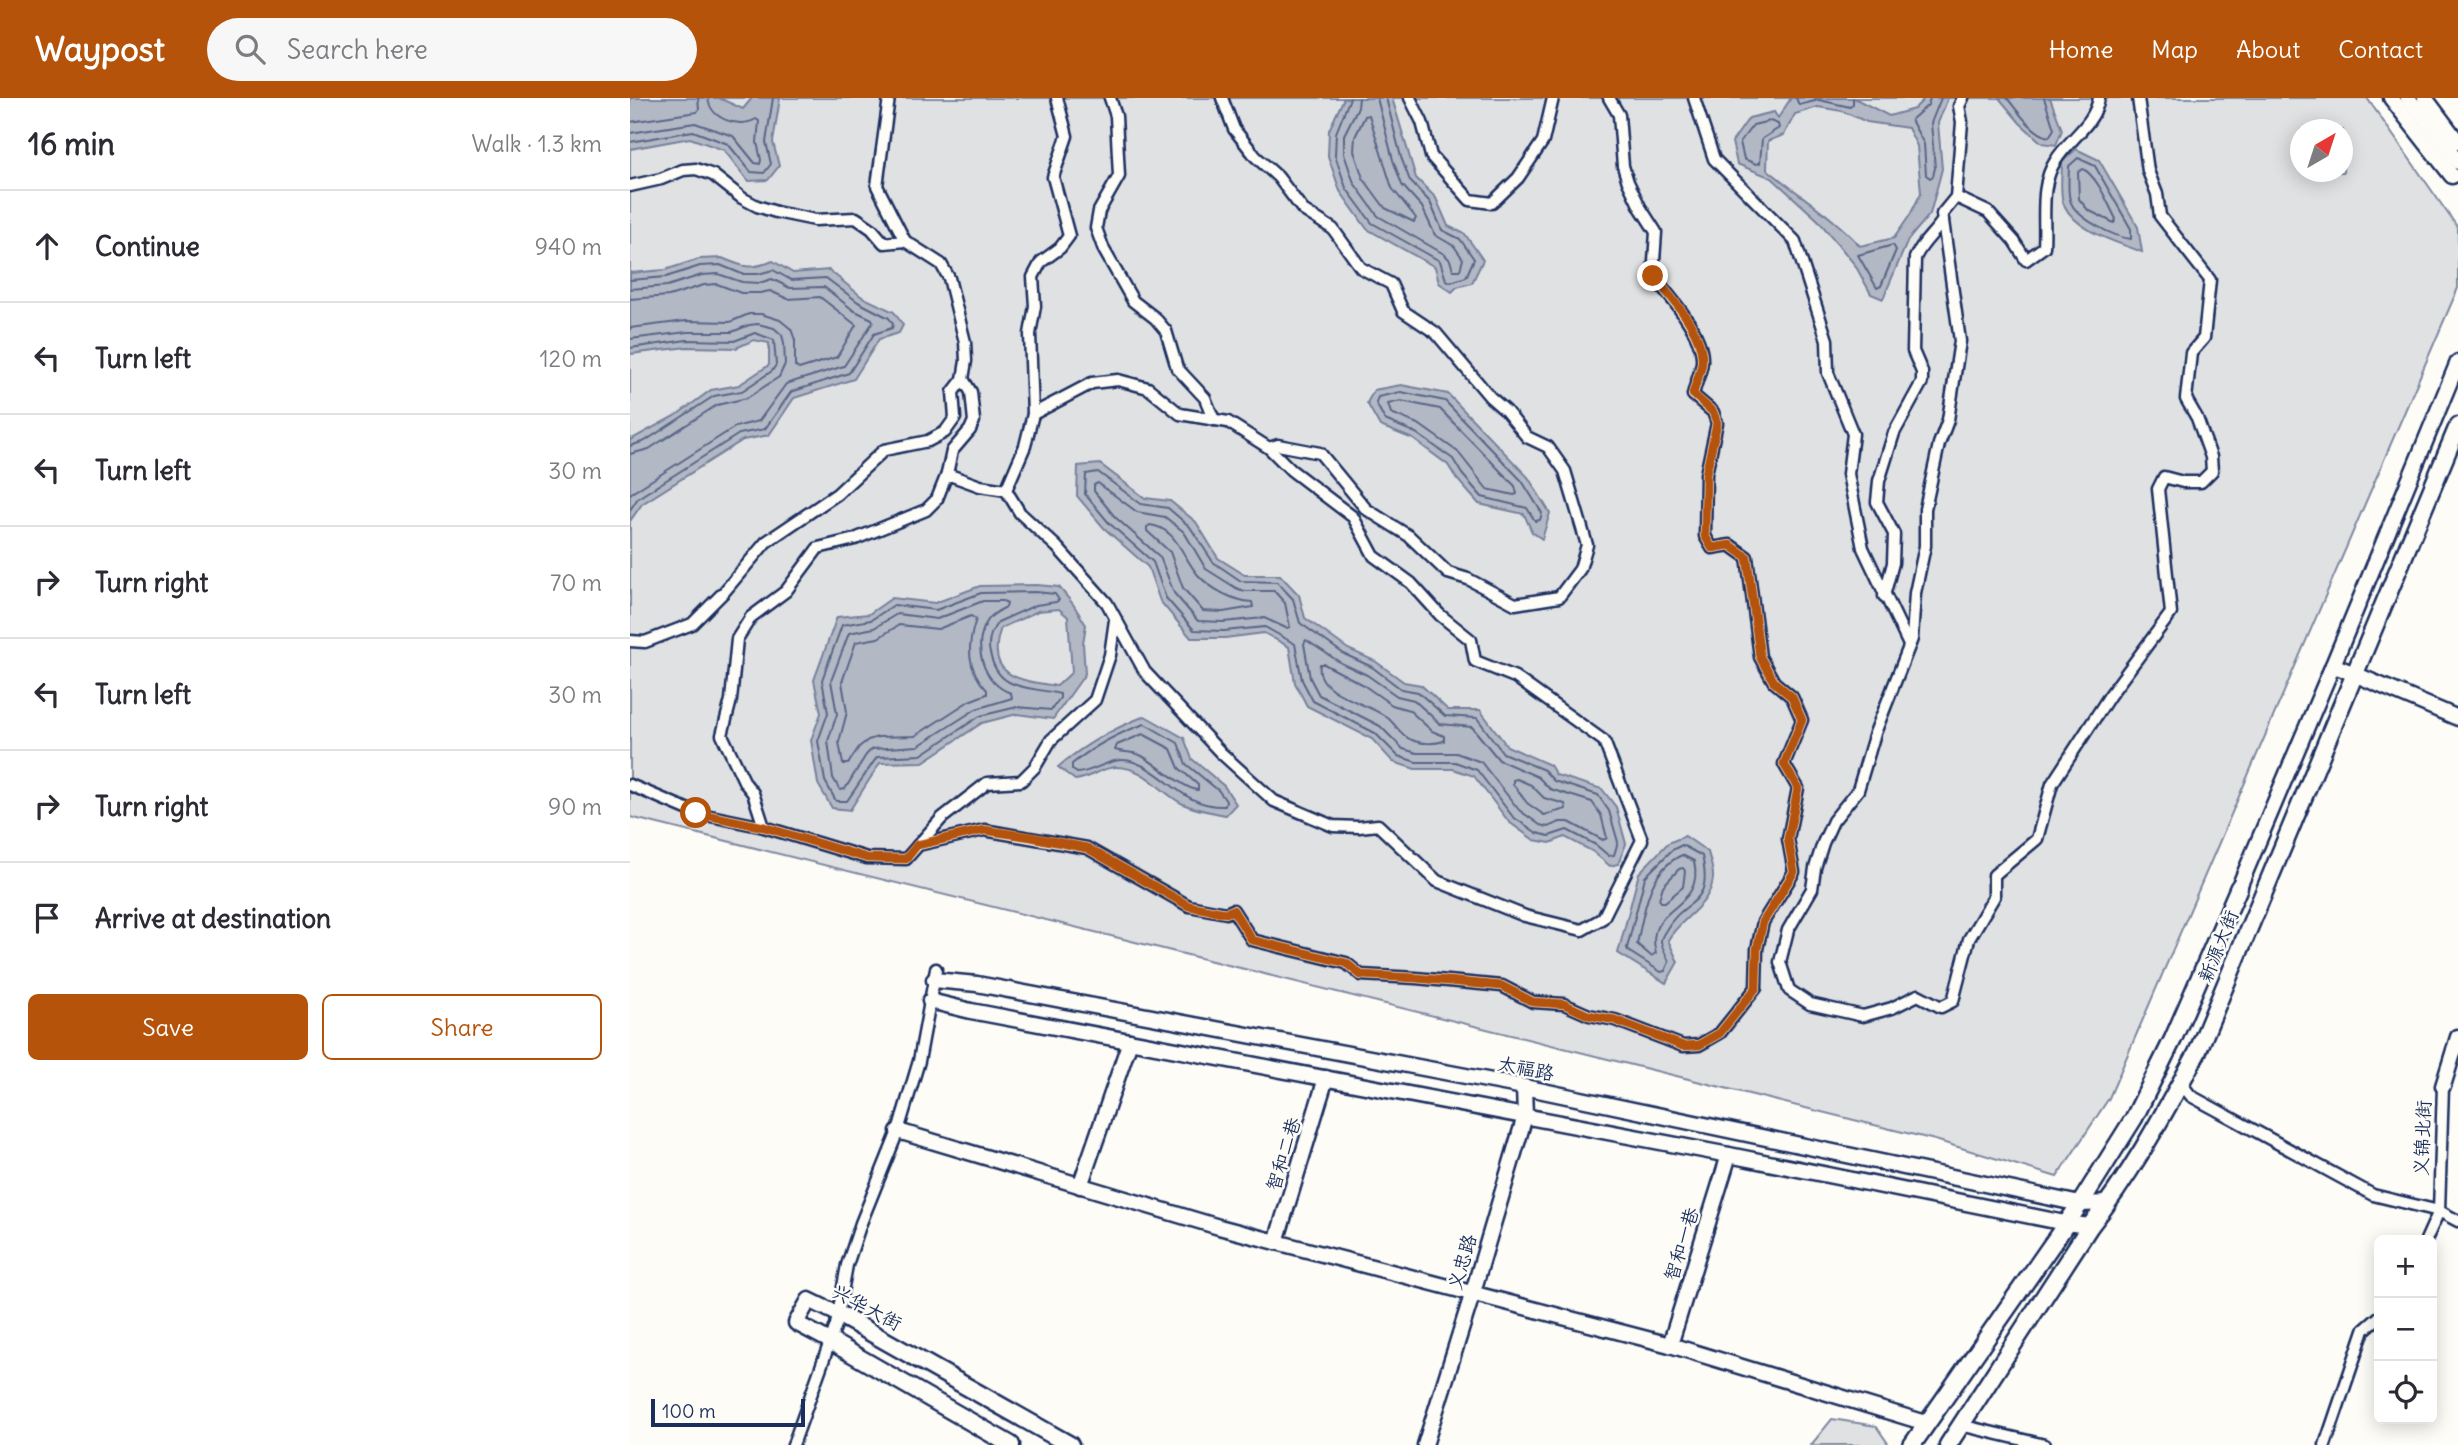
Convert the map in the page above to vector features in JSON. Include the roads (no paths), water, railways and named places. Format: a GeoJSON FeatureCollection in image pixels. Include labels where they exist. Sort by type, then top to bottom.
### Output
{"type":"FeatureCollection","features":[{"type":"Feature","properties":{"kind":"main road"},"geometry":{"type":"LineString","coordinates":[[2392,98],[2456,174]]}},
{"type":"Feature","properties":{"kind":"main road"},"geometry":{"type":"LineString","coordinates":[[2408,98],[2433,132],[2456,174]]}},
{"type":"Feature","properties":{"kind":"main road"},"geometry":{"type":"LineString","coordinates":[[2425,98],[2456,139]]}},
{"type":"Feature","properties":{"kind":"main road"},"geometry":{"type":"LineString","coordinates":[[2434,98],[2456,139]]}},
{"type":"Feature","properties":{"kind":"main road","name":"新源大街"},"geometry":{"type":"LineString","coordinates":[[2239,887],[2458,362]]}},
{"type":"Feature","properties":{"kind":"main road","name":"新源大街"},"geometry":{"type":"LineString","coordinates":[[1948,1445],[2149,1140],[2197,1053],[2458,426]]}},
{"type":"Feature","properties":{"kind":"main road"},"geometry":{"type":"LineString","coordinates":[[2333,665],[2458,718]]}},
{"type":"Feature","properties":{"kind":"main road"},"geometry":{"type":"LineString","coordinates":[[1912,1445],[2080,1204],[2134,1118],[2173,1039],[2239,887]]}},
{"type":"Feature","properties":{"kind":"main road","name":"太福路"},"geometry":{"type":"LineString","coordinates":[[935,975],[1524,1087],[2080,1204],[2108,1203]]}},
{"type":"Feature","properties":{"kind":"main road"},"geometry":{"type":"LineString","coordinates":[[930,1000],[971,1011],[2090,1226]]}},
{"type":"Feature","properties":{"kind":"main road","name":"义锦北街"},"geometry":{"type":"LineString","coordinates":[[2443,1086],[2458,1037]]}},
{"type":"Feature","properties":{"kind":"main road"},"geometry":{"type":"LineString","coordinates":[[1080,1186],[1129,1041]]}},
{"type":"Feature","properties":{"kind":"main road","name":"智和二巷"},"geometry":{"type":"LineString","coordinates":[[1276,1242],[1326,1079]]}},
{"type":"Feature","properties":{"kind":"main road","name":"义忠路"},"geometry":{"type":"LineString","coordinates":[[1425,1445],[1525,1116],[1524,1087]]}},
{"type":"Feature","properties":{"kind":"main road"},"geometry":{"type":"LineString","coordinates":[[898,1131],[1276,1242],[1670,1345],[1926,1423]]}},
{"type":"Feature","properties":{"kind":"main road","name":"智和一巷"},"geometry":{"type":"LineString","coordinates":[[1670,1345],[1729,1155]]}},
{"type":"Feature","properties":{"kind":"main road","name":"兴华大街"},"geometry":{"type":"LineString","coordinates":[[1011,1445],[796,1323],[809,1300],[1070,1445]]}},
{"type":"Feature","properties":{"kind":"street"},"geometry":{"type":"LineString","coordinates":[[630,641],[645,642],[692,624],[724,592],[766,542],[837,494],[884,450],[928,441],[945,432],[955,418],[953,392],[963,379],[966,361],[965,342],[949,278],[941,264],[905,241],[877,187],[889,98]]}},
{"type":"Feature","properties":{"kind":"street"},"geometry":{"type":"LineString","coordinates":[[1006,490],[1025,446],[1033,414],[1030,334],[1035,306],[1033,277],[1041,262],[1060,248],[1069,236],[1053,177],[1067,136],[1057,98]]}},
{"type":"Feature","properties":{"kind":"street"},"geometry":{"type":"LineString","coordinates":[[1110,98],[1116,116],[1119,176],[1099,211],[1096,229],[1104,250],[1133,301],[1155,318],[1166,331],[1177,368],[1205,398],[1214,420]]}},
{"type":"Feature","properties":{"kind":"street"},"geometry":{"type":"LineString","coordinates":[[1222,98],[1234,129],[1256,157],[1278,177],[1303,210],[1333,229],[1361,268],[1391,284],[1403,311],[1436,333],[1527,437],[1548,447],[1565,471],[1587,545],[1580,569],[1559,597],[1515,604],[1468,579],[1448,573],[1409,536],[1366,509],[1320,453],[1278,445],[1269,448]]}},
{"type":"Feature","properties":{"kind":"street"},"geometry":{"type":"LineString","coordinates":[[1410,98],[1422,122],[1431,156],[1470,200],[1492,203],[1518,178],[1543,141],[1553,98]]}},
{"type":"Feature","properties":{"kind":"street"},"geometry":{"type":"LineString","coordinates":[[917,845],[984,830],[1087,848],[1189,906],[1226,913],[1233,910],[1252,940],[1346,963],[1361,975],[1502,986],[1533,1002],[1564,1004],[1588,1015],[1615,1020],[1683,1046],[1699,1045],[1720,1033],[1756,988],[1757,949],[1763,922],[1794,872],[1788,839],[1798,788],[1784,764],[1802,720],[1792,697],[1774,682],[1760,657],[1747,557],[1730,545],[1712,548],[1705,536],[1706,474],[1717,423],[1713,412],[1693,394],[1702,362],[1700,345],[1678,305],[1653,276],[1656,232],[1628,182],[1623,166],[1619,115],[1609,98]]}},
{"type":"Feature","properties":{"kind":"street"},"geometry":{"type":"LineString","coordinates":[[1694,98],[1714,159],[1795,241],[1827,340],[1828,373],[1853,434],[1848,474],[1863,548],[1909,645]]}},
{"type":"Feature","properties":{"kind":"street"},"geometry":{"type":"LineString","coordinates":[[1963,98],[1959,106],[1962,122],[1956,197],[1942,214],[1960,341],[1948,420],[1939,444],[1925,509],[1925,546],[1915,593],[1912,639],[1874,733],[1858,790],[1833,821],[1823,843],[1812,889],[1788,929],[1780,962],[1789,990],[1810,1004],[1863,1017],[1892,1008],[1918,995],[1941,1007],[1954,1001],[1969,939],[1994,897],[1994,875],[2036,839],[2052,784],[2110,695],[2171,613],[2158,489],[2164,477],[2183,482],[2201,482],[2212,471],[2207,444],[2186,399],[2191,353],[2204,338],[2210,280],[2160,216],[2157,194],[2148,170],[2138,98]]}},
{"type":"Feature","properties":{"kind":"street"},"geometry":{"type":"LineString","coordinates":[[1956,197],[1988,212],[2014,241],[2026,260],[2044,247],[2044,196],[2054,162],[2095,113],[2099,98]]}},
{"type":"Feature","properties":{"kind":"street"},"geometry":{"type":"LineString","coordinates":[[630,186],[662,179],[683,170],[696,169],[713,175],[757,206],[815,220],[856,218],[872,229],[884,243],[905,241]]}},
{"type":"Feature","properties":{"kind":"street"},"geometry":{"type":"LineString","coordinates":[[1884,596],[1893,563],[1894,534],[1877,502],[1879,481],[1894,433],[1922,382],[1922,372],[1913,351],[1915,258],[1920,246],[1943,220]]}},
{"type":"Feature","properties":{"kind":"street"},"geometry":{"type":"LineString","coordinates":[[764,827],[754,793],[745,783],[722,736],[730,701],[737,639],[751,617],[786,591],[818,548],[855,539],[926,510],[937,499],[947,474],[952,450],[970,430],[974,421],[971,392],[963,379]]}},
{"type":"Feature","properties":{"kind":"street"},"geometry":{"type":"LineString","coordinates":[[947,474],[980,486],[1006,490],[1020,513],[1057,547],[1107,603],[1145,671],[1221,753],[1274,801],[1333,826],[1378,825],[1437,881],[1525,916],[1582,930],[1604,918],[1642,840],[1604,741],[1515,677],[1475,661],[1471,640],[1440,615],[1410,583],[1374,555],[1353,517],[1291,470],[1269,448],[1228,422],[1180,414],[1148,388],[1118,380],[1092,383],[1033,414]]}},
{"type":"Feature","properties":{"kind":"street"},"geometry":{"type":"LineString","coordinates":[[630,785],[696,813],[764,827],[867,858],[906,859],[942,818],[987,783],[1021,781],[1035,767],[1051,740],[1095,700],[1110,656],[1115,620]]}},
{"type":"Feature","properties":{"kind":"street"},"geometry":{"type":"LineString","coordinates":[[793,1445],[831,1341],[847,1265],[861,1223],[898,1131],[919,1061],[935,975]]}},
{"type":"Feature","properties":{"kind":"street"},"geometry":{"type":"LineString","coordinates":[[2181,1083],[2191,1096],[2373,1195],[2439,1211],[2458,1221]]}},
{"type":"Feature","properties":{"kind":"street","name":"义锦北街"},"geometry":{"type":"LineString","coordinates":[[2428,1235],[2439,1211],[2443,1086]]}},
{"type":"Feature","properties":{"kind":"street"},"geometry":{"type":"LineString","coordinates":[[2325,1445],[2364,1330],[2374,1321]]}},
{"type":"Feature","properties":{"kind":"street"},"geometry":{"type":"LineString","coordinates":[[1960,1425],[2045,1445]]}},
{"type":"Feature","properties":{"kind":"water"},"geometry":{"type":"Polygon","coordinates":[[[630,98],[719,98],[743,109],[752,98],[780,98],[773,142],[779,166],[768,180],[748,181],[724,150],[690,138],[630,149],[630,98]]]}},
{"type":"Feature","properties":{"kind":"water"},"geometry":{"type":"Polygon","coordinates":[[[1344,98],[1392,98],[1416,178],[1436,198],[1448,226],[1465,234],[1483,260],[1472,283],[1457,287],[1452,292],[1439,283],[1435,267],[1367,229],[1340,191],[1328,156],[1329,130],[1344,98]]]}},
{"type":"Feature","properties":{"kind":"water"},"geometry":{"type":"Polygon","coordinates":[[[1791,98],[1854,98],[1889,116],[1914,109],[1925,98],[1948,98],[1938,123],[1942,169],[1930,214],[1908,240],[1883,299],[1871,294],[1855,265],[1818,220],[1772,178],[1737,164],[1732,142],[1749,118],[1774,112],[1778,118],[1791,98]],[[1818,107],[1795,114],[1784,135],[1768,141],[1767,169],[1827,215],[1860,246],[1894,238],[1921,193],[1917,146],[1908,128],[1867,122],[1842,111],[1818,107]]]}},
{"type":"Feature","properties":{"kind":"water"},"geometry":{"type":"Polygon","coordinates":[[[1999,98],[2050,98],[2062,130],[2056,145],[2042,143],[1999,98]]]}},
{"type":"Feature","properties":{"kind":"water"},"geometry":{"type":"Polygon","coordinates":[[[2076,149],[2099,160],[2138,227],[2142,252],[2088,229],[2070,214],[2064,205],[2061,190],[2062,162],[2076,149]]]}},
{"type":"Feature","properties":{"kind":"water"},"geometry":{"type":"Polygon","coordinates":[[[722,258],[747,266],[773,261],[793,273],[829,270],[862,297],[894,312],[903,325],[899,333],[879,339],[854,379],[794,398],[769,435],[743,440],[642,504],[630,521],[630,440],[678,414],[711,390],[739,385],[769,365],[769,343],[754,340],[736,348],[687,347],[630,354],[630,273],[665,270],[699,259],[722,258]]]}},
{"type":"Feature","properties":{"kind":"water"},"geometry":{"type":"Polygon","coordinates":[[[1401,385],[1448,394],[1528,477],[1550,513],[1542,539],[1532,532],[1524,514],[1479,504],[1448,465],[1413,439],[1380,426],[1367,403],[1374,390],[1401,385]]]}},
{"type":"Feature","properties":{"kind":"water"},"geometry":{"type":"Polygon","coordinates":[[[1100,464],[1145,498],[1170,501],[1196,522],[1218,558],[1245,575],[1280,575],[1299,595],[1305,618],[1348,649],[1375,661],[1404,682],[1421,685],[1448,710],[1480,710],[1507,746],[1550,765],[1556,775],[1602,789],[1616,807],[1626,844],[1618,864],[1610,866],[1592,851],[1565,837],[1550,843],[1534,840],[1509,822],[1474,776],[1453,769],[1415,769],[1393,762],[1372,739],[1307,706],[1295,683],[1289,647],[1264,633],[1225,638],[1191,638],[1160,601],[1148,567],[1104,528],[1077,496],[1078,466],[1100,464]]]}},
{"type":"Feature","properties":{"kind":"water"},"geometry":{"type":"Polygon","coordinates":[[[980,586],[1059,587],[1086,625],[1083,643],[1085,674],[1053,719],[1017,714],[982,723],[923,762],[880,763],[850,810],[832,808],[818,784],[811,740],[821,713],[814,680],[837,617],[869,614],[892,598],[935,603],[980,586]],[[1059,609],[1038,611],[1001,628],[997,657],[1001,666],[1018,678],[1057,686],[1072,672],[1068,617],[1059,609]]]}},
{"type":"Feature","properties":{"kind":"water"},"geometry":{"type":"Polygon","coordinates":[[[1145,716],[1184,738],[1192,759],[1224,786],[1236,804],[1226,815],[1183,804],[1144,776],[1127,768],[1111,768],[1075,780],[1058,767],[1099,738],[1145,716]]]}},
{"type":"Feature","properties":{"kind":"water"},"geometry":{"type":"Polygon","coordinates":[[[1685,836],[1708,852],[1713,879],[1706,898],[1668,940],[1678,962],[1666,983],[1618,953],[1639,873],[1668,843],[1685,836]]]}}]}
